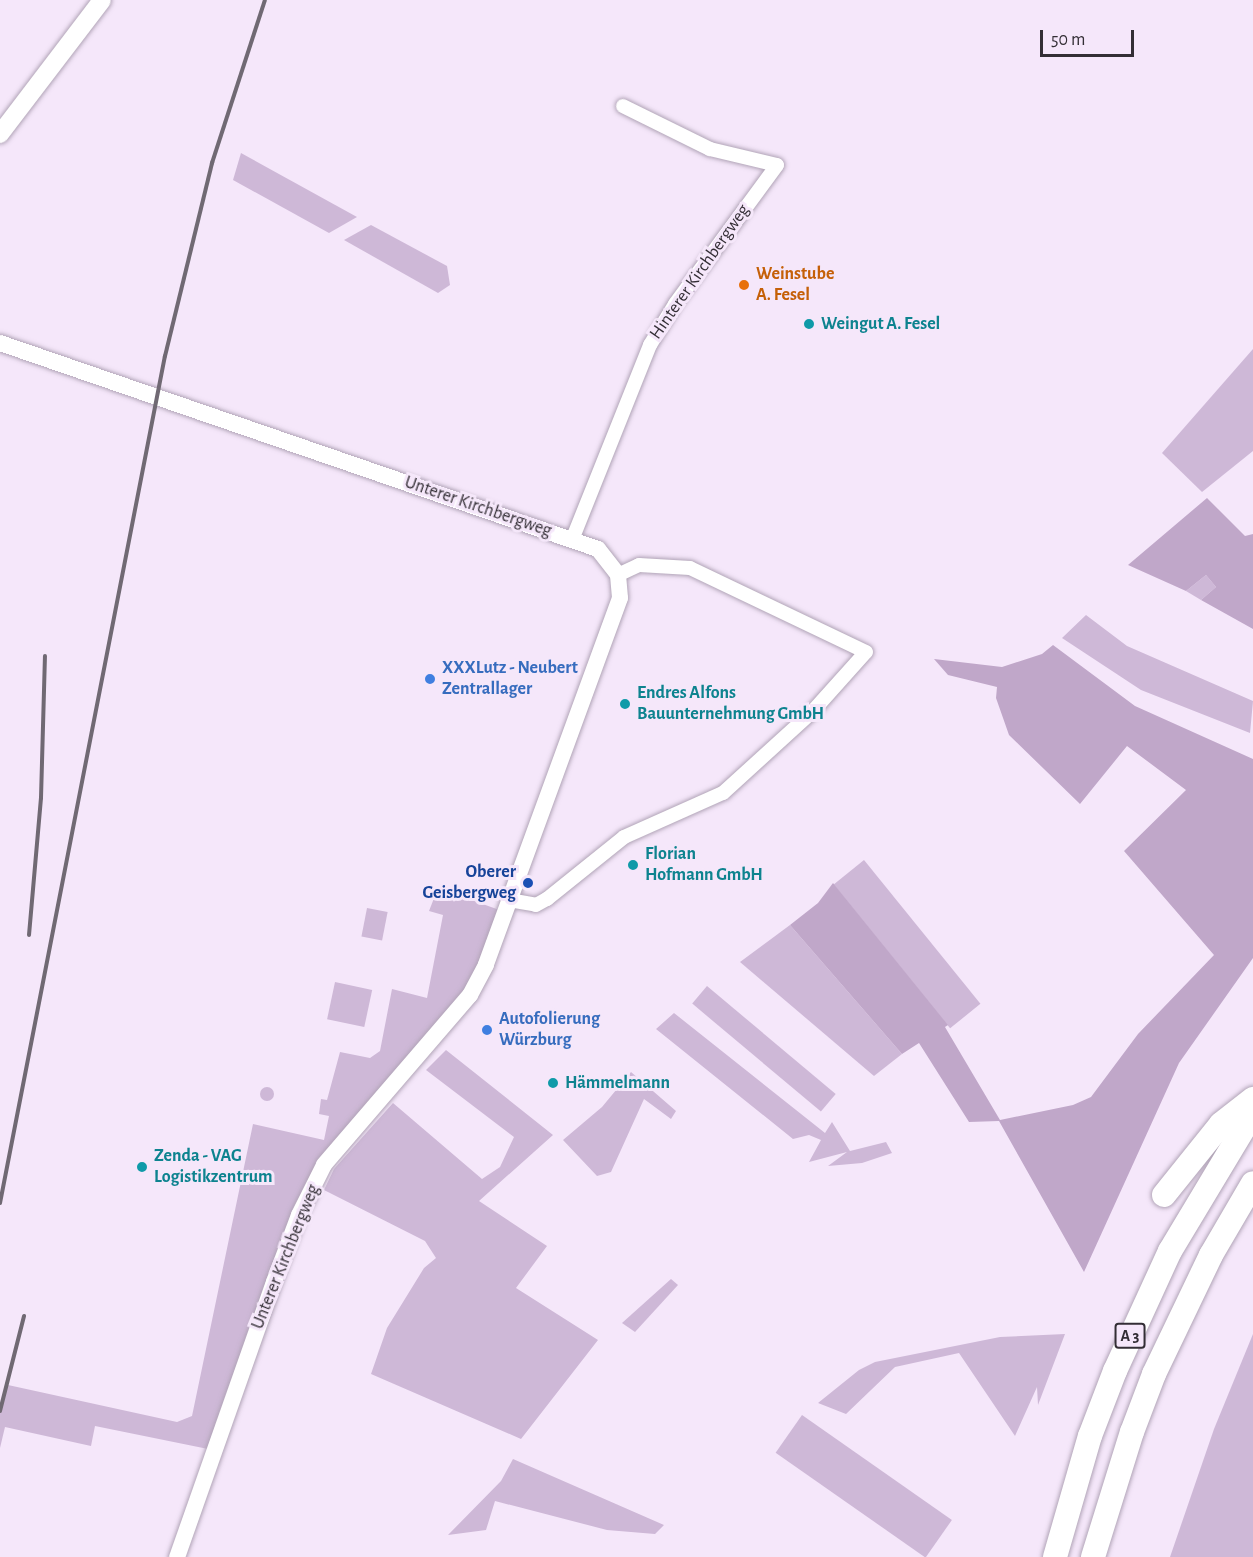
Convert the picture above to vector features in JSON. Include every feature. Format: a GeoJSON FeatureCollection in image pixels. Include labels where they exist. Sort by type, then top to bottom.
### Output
{"type":"FeatureCollection","features":[{"type":"Feature","properties":{"kind":"highway"},"geometry":{"type":"LineString","coordinates":[[1164,1195],[1221,1124],[1253,1099]]}},
{"type":"Feature","properties":{"kind":"highway","name":"A 3"},"geometry":{"type":"LineString","coordinates":[[1055,1557],[1087,1446],[1119,1360],[1170,1251],[1253,1113]]}},
{"type":"Feature","properties":{"kind":"highway","name":"A 3"},"geometry":{"type":"LineString","coordinates":[[1094,1557],[1125,1453],[1154,1374],[1211,1255],[1253,1183]]}},
{"type":"Feature","properties":{"kind":"main road"},"geometry":{"type":"LineString","coordinates":[[0,134],[102,0]]}},
{"type":"Feature","properties":{"kind":"street","name":"Hinterer Kirchbergweg"},"geometry":{"type":"LineString","coordinates":[[572,540],[613,430],[650,345],[675,304],[777,165],[710,149],[623,106]]}},
{"type":"Feature","properties":{"kind":"street","name":"Unterer Kirchbergweg"},"geometry":{"type":"LineString","coordinates":[[0,343],[598,549],[618,575],[620,598],[486,965],[470,995],[360,1119],[319,1175],[274,1282],[177,1557]]}},
{"type":"Feature","properties":{"kind":"street"},"geometry":{"type":"LineString","coordinates":[[509,900],[536,905],[547,899],[624,837],[723,793],[813,711],[866,652],[690,568],[639,565],[618,575]]}},
{"type":"Feature","properties":{"kind":"shaded area"},"geometry":{"type":"Polygon","coordinates":[[[241,153],[357,217],[329,233],[233,180],[241,153]]]}},
{"type":"Feature","properties":{"kind":"shaded area"},"geometry":{"type":"Polygon","coordinates":[[[371,225],[447,266],[450,285],[438,293],[344,240],[371,225]]]}},
{"type":"Feature","properties":{"kind":"shaded area"},"geometry":{"type":"Polygon","coordinates":[[[1253,349],[1253,451],[1202,492],[1162,453],[1253,349]]]}},
{"type":"Feature","properties":{"kind":"shaded area"},"geometry":{"type":"Polygon","coordinates":[[[1207,498],[1245,536],[1253,534],[1253,629],[1201,600],[1216,587],[1206,575],[1186,591],[1128,565],[1207,498]]]}},
{"type":"Feature","properties":{"kind":"shaded area"},"geometry":{"type":"Polygon","coordinates":[[[1206,575],[1216,587],[1201,600],[1186,591],[1206,575]]]}},
{"type":"Feature","properties":{"kind":"shaded area"},"geometry":{"type":"Polygon","coordinates":[[[1086,615],[1127,646],[1253,701],[1250,733],[1141,690],[1062,638],[1086,615]]]}},
{"type":"Feature","properties":{"kind":"shaded area"},"geometry":{"type":"Polygon","coordinates":[[[1053,645],[1135,706],[1253,759],[1253,958],[1179,1063],[1084,1272],[999,1121],[969,1122],[919,1043],[902,1054],[790,925],[818,903],[833,883],[948,1025],[945,1027],[1000,1120],[1073,1105],[1091,1097],[1138,1034],[1214,955],[1124,851],[1186,790],[1127,746],[1080,804],[1009,735],[996,698],[997,687],[948,675],[934,659],[1002,667],[1042,654],[1053,645]]]}},
{"type":"Feature","properties":{"kind":"shaded area"},"geometry":{"type":"Polygon","coordinates":[[[864,860],[980,1004],[950,1028],[834,885],[864,860]]]}},
{"type":"Feature","properties":{"kind":"shaded area"},"geometry":{"type":"Polygon","coordinates":[[[438,888],[505,912],[486,965],[324,1165],[213,1450],[95,1426],[91,1446],[5,1427],[0,1448],[0,1411],[8,1385],[177,1422],[192,1416],[253,1124],[324,1140],[329,1116],[319,1114],[321,1099],[327,1100],[340,1052],[370,1058],[380,1051],[392,989],[427,998],[443,915],[429,911],[438,888]]]}},
{"type":"Feature","properties":{"kind":"shaded area"},"geometry":{"type":"Polygon","coordinates":[[[367,908],[388,912],[382,940],[361,936],[367,908]]]}},
{"type":"Feature","properties":{"kind":"shaded area"},"geometry":{"type":"Polygon","coordinates":[[[790,925],[902,1054],[874,1076],[740,962],[790,925]]]}},
{"type":"Feature","properties":{"kind":"shaded area"},"geometry":{"type":"Polygon","coordinates":[[[335,982],[372,990],[364,1027],[327,1019],[335,982]]]}},
{"type":"Feature","properties":{"kind":"shaded area"},"geometry":{"type":"Polygon","coordinates":[[[707,986],[836,1094],[821,1112],[692,1004],[707,986]]]}},
{"type":"Feature","properties":{"kind":"shaded area"},"geometry":{"type":"Polygon","coordinates":[[[674,1013],[825,1133],[832,1122],[850,1151],[886,1142],[892,1153],[862,1163],[828,1166],[847,1152],[809,1162],[821,1140],[809,1135],[793,1139],[656,1029],[674,1013]]]}},
{"type":"Feature","properties":{"kind":"shaded area"},"geometry":{"type":"Polygon","coordinates":[[[446,1050],[553,1135],[479,1201],[547,1246],[516,1288],[598,1340],[521,1439],[371,1374],[387,1328],[424,1268],[436,1258],[425,1241],[324,1190],[334,1169],[393,1103],[482,1179],[500,1167],[514,1137],[426,1070],[446,1050]]]}},
{"type":"Feature","properties":{"kind":"shaded area"},"geometry":{"type":"Polygon","coordinates":[[[631,1072],[676,1111],[671,1119],[644,1099],[611,1172],[597,1176],[563,1140],[602,1107],[631,1072]]]}},
{"type":"Feature","properties":{"kind":"shaded area"},"geometry":{"type":"Polygon","coordinates":[[[264,1087],[270,1087],[274,1094],[270,1101],[264,1101],[260,1097],[260,1091],[264,1087]]]}},
{"type":"Feature","properties":{"kind":"shaded area"},"geometry":{"type":"Polygon","coordinates":[[[671,1279],[678,1285],[635,1332],[622,1323],[671,1279]]]}},
{"type":"Feature","properties":{"kind":"shaded area"},"geometry":{"type":"Polygon","coordinates":[[[1065,1334],[1038,1405],[1037,1387],[1015,1436],[959,1353],[895,1367],[846,1414],[818,1403],[859,1370],[875,1362],[1000,1337],[1065,1334]]]}},
{"type":"Feature","properties":{"kind":"shaded area"},"geometry":{"type":"Polygon","coordinates":[[[1253,1334],[1253,1557],[1170,1557],[1214,1429],[1253,1334]]]}},
{"type":"Feature","properties":{"kind":"shaded area"},"geometry":{"type":"Polygon","coordinates":[[[802,1415],[952,1520],[925,1557],[776,1453],[802,1415]]]}},
{"type":"Feature","properties":{"kind":"shaded area"},"geometry":{"type":"Polygon","coordinates":[[[513,1459],[664,1525],[655,1534],[607,1530],[495,1501],[486,1530],[448,1535],[501,1481],[513,1459]]]}},
{"type":"Feature","properties":{"kind":"railway"},"geometry":{"type":"LineString","coordinates":[[0,1203],[165,356],[212,163],[265,0]]}},
{"type":"Feature","properties":{"kind":"railway"},"geometry":{"type":"LineString","coordinates":[[29,935],[41,798],[45,656]]}},
{"type":"Feature","properties":{"kind":"railway"},"geometry":{"type":"LineString","coordinates":[[0,1411],[24,1316]]}},
{"type":"Feature","properties":{"kind":"place","name":"Weinstube A. Fesel"},"geometry":{"type":"Point","coordinates":[744,285]}},
{"type":"Feature","properties":{"kind":"place","name":"Weingut A. Fesel"},"geometry":{"type":"Point","coordinates":[809,324]}},
{"type":"Feature","properties":{"kind":"place","name":"XXXLutz - Neubert Zentrallager"},"geometry":{"type":"Point","coordinates":[430,679]}},
{"type":"Feature","properties":{"kind":"place","name":"Endres Alfons Bauunternehmung GmbH"},"geometry":{"type":"Point","coordinates":[625,704]}},
{"type":"Feature","properties":{"kind":"place","name":"Florian Hofmann GmbH"},"geometry":{"type":"Point","coordinates":[633,865]}},
{"type":"Feature","properties":{"kind":"place","name":"Oberer Geisbergweg"},"geometry":{"type":"Point","coordinates":[528,883]}},
{"type":"Feature","properties":{"kind":"place","name":"Autofolierung Würzburg"},"geometry":{"type":"Point","coordinates":[487,1030]}},
{"type":"Feature","properties":{"kind":"place","name":"Hämmelmann"},"geometry":{"type":"Point","coordinates":[553,1083]}},
{"type":"Feature","properties":{"kind":"place","name":"Zenda - VAG Logistikzentrum"},"geometry":{"type":"Point","coordinates":[142,1167]}}]}
